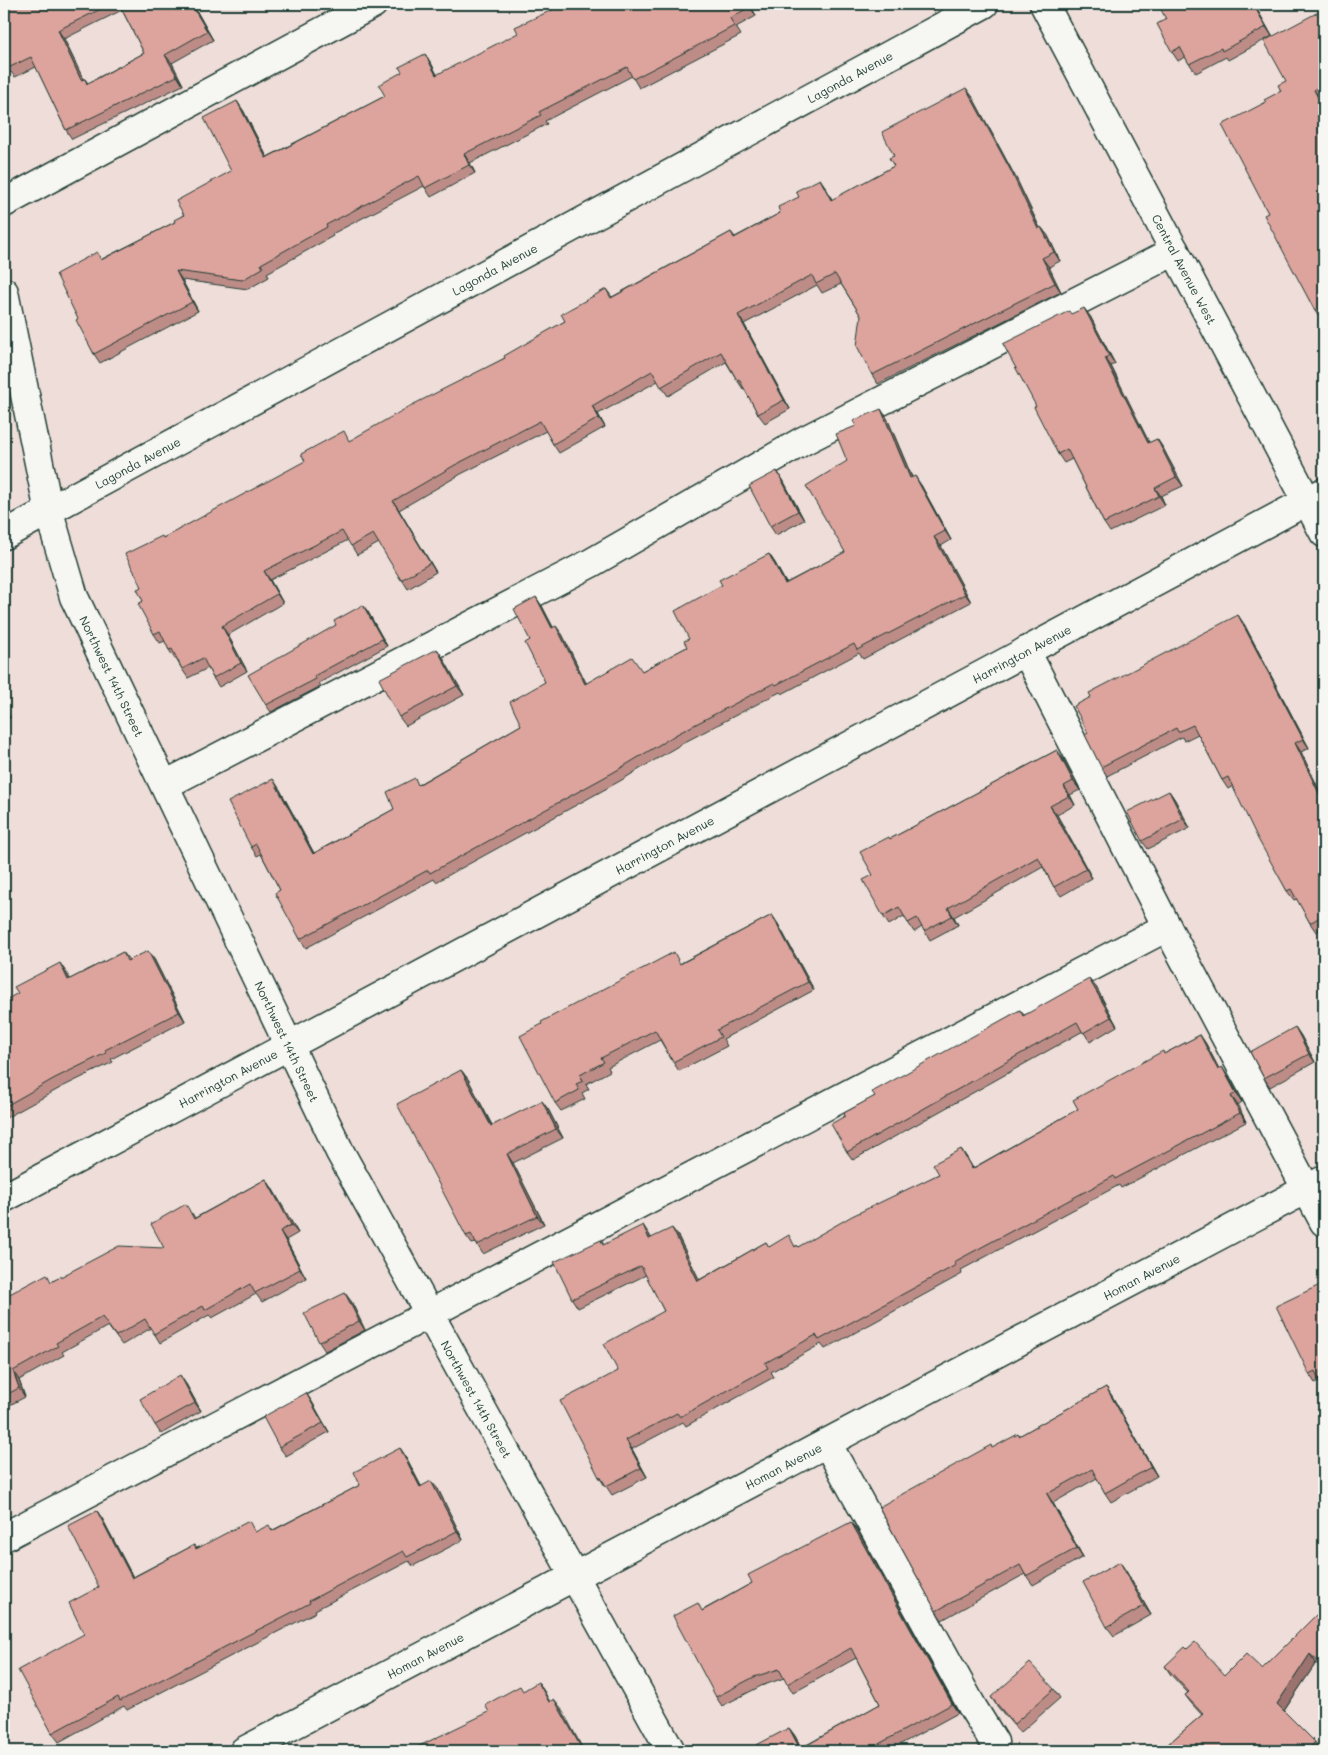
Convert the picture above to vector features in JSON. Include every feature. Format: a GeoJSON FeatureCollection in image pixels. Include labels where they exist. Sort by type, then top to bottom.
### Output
{"type":"FeatureCollection","features":[{"type":"Feature","properties":{"kind":"street"},"geometry":{"type":"LineString","coordinates":[[4,203],[373,4]]}},
{"type":"Feature","properties":{"kind":"street","name":"Lagonda Avenue"},"geometry":{"type":"LineString","coordinates":[[4,535],[984,4]]}},
{"type":"Feature","properties":{"kind":"street","name":"Central Avenue West"},"geometry":{"type":"LineString","coordinates":[[1044,4],[1175,251],[1316,496],[1324,534]]}},
{"type":"Feature","properties":{"kind":"street"},"geometry":{"type":"LineString","coordinates":[[165,786],[590,563],[803,441],[1175,251]]}},
{"type":"Feature","properties":{"kind":"street","name":"Northwest 14th Street"},"geometry":{"type":"LineString","coordinates":[[4,292],[49,512],[74,597],[340,1152],[671,1751]]}},
{"type":"Feature","properties":{"kind":"street","name":"Harrington Avenue"},"geometry":{"type":"LineString","coordinates":[[4,1198],[1316,496]]}},
{"type":"Feature","properties":{"kind":"street"},"geometry":{"type":"LineString","coordinates":[[1026,651],[1168,927],[1316,1185],[1324,1222]]}},
{"type":"Feature","properties":{"kind":"street"},"geometry":{"type":"LineString","coordinates":[[4,1537],[1168,927]]}},
{"type":"Feature","properties":{"kind":"street","name":"Homan Avenue"},"geometry":{"type":"LineString","coordinates":[[244,1751],[1316,1185]]}},
{"type":"Feature","properties":{"kind":"street"},"geometry":{"type":"LineString","coordinates":[[827,1444],[973,1708],[994,1742],[996,1751]]}},
{"type":"Feature","properties":{"kind":"building"},"geometry":{"type":"Polygon","coordinates":[[[4,4],[111,4],[58,30],[81,80],[85,79],[87,84],[144,53],[119,4],[191,4],[207,31],[165,55],[177,76],[66,130],[31,57],[8,68],[6,62],[4,63],[4,4]]]}},
{"type":"Feature","properties":{"kind":"building"},"geometry":{"type":"Polygon","coordinates":[[[565,4],[748,4],[750,7],[730,18],[734,26],[695,47],[633,79],[627,67],[539,112],[541,115],[464,154],[469,165],[425,188],[419,176],[326,225],[327,227],[261,264],[263,268],[242,280],[176,271],[192,302],[94,354],[76,320],[78,319],[56,274],[97,252],[101,260],[175,222],[174,220],[184,215],[176,201],[231,171],[204,118],[237,101],[266,158],[385,96],[379,85],[402,72],[399,67],[425,54],[436,75],[518,33],[515,27],[565,4]]]}},
{"type":"Feature","properties":{"kind":"building"},"geometry":{"type":"Polygon","coordinates":[[[1158,4],[1226,4],[1229,10],[1239,4],[1253,4],[1266,27],[1222,51],[1221,48],[1189,64],[1180,47],[1172,52],[1157,24],[1166,19],[1158,4]]]}},
{"type":"Feature","properties":{"kind":"building"},"geometry":{"type":"Polygon","coordinates":[[[1324,9],[1324,84],[1314,90],[1324,109],[1324,309],[1323,307],[1315,311],[1264,215],[1268,213],[1222,125],[1266,102],[1264,100],[1281,91],[1278,85],[1286,81],[1264,41],[1324,9]]]}},
{"type":"Feature","properties":{"kind":"building"},"geometry":{"type":"Polygon","coordinates":[[[966,88],[1011,171],[1038,229],[1041,227],[1054,252],[1042,258],[1055,283],[872,375],[857,346],[861,316],[835,274],[816,284],[812,275],[738,315],[784,400],[758,414],[739,379],[737,380],[721,352],[661,387],[652,371],[592,406],[599,418],[553,444],[540,421],[455,465],[393,501],[430,563],[401,580],[373,534],[351,546],[342,531],[264,571],[277,594],[222,626],[241,663],[213,678],[203,658],[182,669],[172,649],[169,650],[160,631],[154,634],[138,604],[143,601],[137,589],[142,587],[125,554],[162,536],[163,538],[305,461],[301,454],[344,431],[349,441],[412,405],[505,358],[504,356],[565,321],[561,314],[606,289],[611,298],[731,232],[734,238],[780,213],[778,207],[799,197],[796,191],[820,179],[831,200],[894,166],[889,158],[894,156],[882,132],[966,88]]]}},
{"type":"Feature","properties":{"kind":"building"},"geometry":{"type":"Polygon","coordinates":[[[1084,308],[1109,355],[1105,358],[1148,443],[1157,439],[1176,477],[1155,488],[1159,496],[1104,523],[1067,449],[1058,454],[1034,407],[1036,406],[1003,344],[1069,311],[1071,314],[1084,308]]]}},
{"type":"Feature","properties":{"kind":"building"},"geometry":{"type":"Polygon","coordinates":[[[881,409],[910,478],[915,476],[945,531],[934,537],[965,594],[857,650],[854,644],[776,685],[774,683],[677,734],[614,772],[430,873],[428,870],[300,939],[275,893],[280,890],[256,844],[251,847],[228,802],[273,779],[313,854],[394,809],[387,792],[415,778],[418,785],[521,725],[510,702],[545,682],[525,643],[530,640],[514,609],[536,597],[552,628],[556,626],[585,684],[632,657],[642,671],[687,647],[684,641],[689,639],[675,611],[722,585],[719,580],[769,554],[785,584],[845,552],[806,486],[847,461],[836,434],[856,426],[853,421],[881,409]]]}},
{"type":"Feature","properties":{"kind":"building"},"geometry":{"type":"Polygon","coordinates":[[[777,471],[798,511],[770,526],[749,486],[777,471]]]}},
{"type":"Feature","properties":{"kind":"building"},"geometry":{"type":"Polygon","coordinates":[[[363,605],[382,639],[314,676],[316,679],[266,705],[248,675],[336,625],[334,621],[363,605]]]}},
{"type":"Feature","properties":{"kind":"building"},"geometry":{"type":"Polygon","coordinates":[[[1238,615],[1303,739],[1295,743],[1324,804],[1324,925],[1320,917],[1310,923],[1291,889],[1287,891],[1258,839],[1228,777],[1222,780],[1193,725],[1178,732],[1176,728],[1101,767],[1085,735],[1088,733],[1074,706],[1091,697],[1089,693],[1238,615]]]}},
{"type":"Feature","properties":{"kind":"building"},"geometry":{"type":"Polygon","coordinates":[[[437,649],[457,686],[399,717],[379,679],[437,649]]]}},
{"type":"Feature","properties":{"kind":"building"},"geometry":{"type":"Polygon","coordinates":[[[1057,750],[1073,781],[1064,786],[1069,796],[1050,806],[1086,869],[1054,887],[1038,857],[948,908],[952,916],[924,931],[917,918],[908,923],[899,907],[883,916],[863,880],[873,875],[860,852],[889,837],[890,839],[1057,750]]]}},
{"type":"Feature","properties":{"kind":"building"},"geometry":{"type":"Polygon","coordinates":[[[1169,791],[1183,819],[1142,841],[1127,812],[1169,791]]]}},
{"type":"Feature","properties":{"kind":"building"},"geometry":{"type":"Polygon","coordinates":[[[772,915],[808,982],[717,1030],[721,1037],[673,1062],[655,1030],[601,1058],[604,1062],[580,1075],[583,1081],[576,1084],[579,1090],[555,1103],[520,1036],[542,1024],[541,1022],[674,952],[680,964],[772,915]]]}},
{"type":"Feature","properties":{"kind":"building"},"geometry":{"type":"Polygon","coordinates":[[[148,951],[179,1012],[105,1050],[106,1053],[55,1078],[4,1107],[4,1001],[18,993],[14,987],[60,963],[68,980],[123,952],[127,961],[148,951]]]}},
{"type":"Feature","properties":{"kind":"building"},"geometry":{"type":"Polygon","coordinates":[[[1089,979],[1111,1017],[1083,1033],[1077,1022],[847,1152],[831,1124],[845,1116],[844,1113],[875,1096],[872,1092],[1020,1010],[1023,1016],[1089,979]]]}},
{"type":"Feature","properties":{"kind":"building"},"geometry":{"type":"Polygon","coordinates":[[[1295,1027],[1309,1054],[1264,1078],[1250,1052],[1295,1027]]]}},
{"type":"Feature","properties":{"kind":"building"},"geometry":{"type":"Polygon","coordinates":[[[1200,1035],[1218,1070],[1222,1067],[1236,1093],[1231,1096],[1240,1113],[1115,1179],[1114,1176],[954,1262],[956,1265],[819,1340],[816,1335],[765,1363],[768,1368],[680,1417],[677,1413],[626,1440],[641,1468],[606,1486],[599,1477],[560,1401],[618,1371],[604,1344],[664,1311],[641,1266],[572,1299],[554,1262],[601,1240],[603,1245],[643,1225],[649,1239],[672,1228],[698,1281],[766,1242],[769,1247],[789,1235],[795,1247],[797,1245],[798,1247],[852,1216],[939,1174],[933,1164],[961,1149],[972,1169],[1078,1109],[1073,1100],[1163,1051],[1164,1054],[1200,1035]]]}},
{"type":"Feature","properties":{"kind":"building"},"geometry":{"type":"Polygon","coordinates":[[[461,1070],[491,1126],[542,1101],[556,1129],[507,1154],[537,1216],[477,1245],[471,1234],[466,1236],[397,1104],[461,1070]]]}},
{"type":"Feature","properties":{"kind":"building"},"geometry":{"type":"Polygon","coordinates":[[[266,1179],[291,1225],[280,1231],[300,1269],[255,1293],[250,1284],[205,1310],[203,1306],[154,1334],[145,1319],[116,1336],[102,1317],[56,1343],[58,1346],[13,1371],[19,1388],[4,1396],[4,1318],[11,1315],[4,1302],[4,1297],[47,1274],[51,1282],[119,1246],[164,1248],[151,1224],[186,1204],[194,1219],[266,1179]]]}},
{"type":"Feature","properties":{"kind":"building"},"geometry":{"type":"Polygon","coordinates":[[[1324,1283],[1324,1390],[1315,1371],[1309,1374],[1276,1306],[1324,1283]]]}},
{"type":"Feature","properties":{"kind":"building"},"geometry":{"type":"Polygon","coordinates":[[[345,1293],[359,1321],[319,1342],[304,1313],[345,1293]]]}},
{"type":"Feature","properties":{"kind":"building"},"geometry":{"type":"Polygon","coordinates":[[[180,1375],[195,1403],[155,1425],[140,1399],[180,1375]]]}},
{"type":"Feature","properties":{"kind":"building"},"geometry":{"type":"Polygon","coordinates":[[[1106,1387],[1151,1467],[1105,1493],[1092,1469],[1047,1494],[1077,1548],[1026,1576],[1020,1565],[936,1611],[879,1507],[991,1445],[992,1448],[1018,1434],[1019,1436],[1106,1387]]]}},
{"type":"Feature","properties":{"kind":"building"},"geometry":{"type":"Polygon","coordinates":[[[306,1393],[323,1423],[279,1447],[263,1417],[306,1393]]]}},
{"type":"Feature","properties":{"kind":"building"},"geometry":{"type":"Polygon","coordinates":[[[400,1448],[420,1487],[431,1481],[457,1531],[407,1557],[403,1551],[309,1601],[310,1603],[120,1701],[118,1697],[52,1733],[18,1670],[84,1634],[69,1603],[99,1587],[68,1526],[97,1511],[132,1578],[194,1545],[196,1549],[249,1521],[255,1532],[269,1525],[272,1531],[360,1485],[354,1472],[400,1448]]]}},
{"type":"Feature","properties":{"kind":"building"},"geometry":{"type":"Polygon","coordinates":[[[851,1522],[952,1704],[866,1751],[750,1751],[749,1749],[789,1728],[800,1749],[880,1704],[851,1648],[787,1684],[779,1669],[754,1677],[716,1697],[673,1616],[698,1603],[702,1611],[752,1583],[748,1575],[851,1522]]]}},
{"type":"Feature","properties":{"kind":"building"},"geometry":{"type":"Polygon","coordinates":[[[1120,1562],[1144,1606],[1107,1627],[1083,1582],[1120,1562]]]}},
{"type":"Feature","properties":{"kind":"building"},"geometry":{"type":"Polygon","coordinates":[[[1324,1607],[1324,1667],[1310,1654],[1277,1704],[1315,1742],[1306,1751],[1160,1751],[1203,1714],[1185,1695],[1189,1692],[1165,1666],[1185,1647],[1187,1649],[1195,1642],[1225,1675],[1246,1654],[1262,1669],[1324,1607]]]}},
{"type":"Feature","properties":{"kind":"building"},"geometry":{"type":"Polygon","coordinates":[[[1030,1663],[1054,1689],[1014,1724],[991,1697],[1030,1663]]]}},
{"type":"Feature","properties":{"kind":"building"},"geometry":{"type":"Polygon","coordinates":[[[538,1682],[549,1702],[554,1699],[583,1751],[409,1751],[489,1712],[485,1705],[520,1686],[523,1691],[538,1682]]]}}]}
